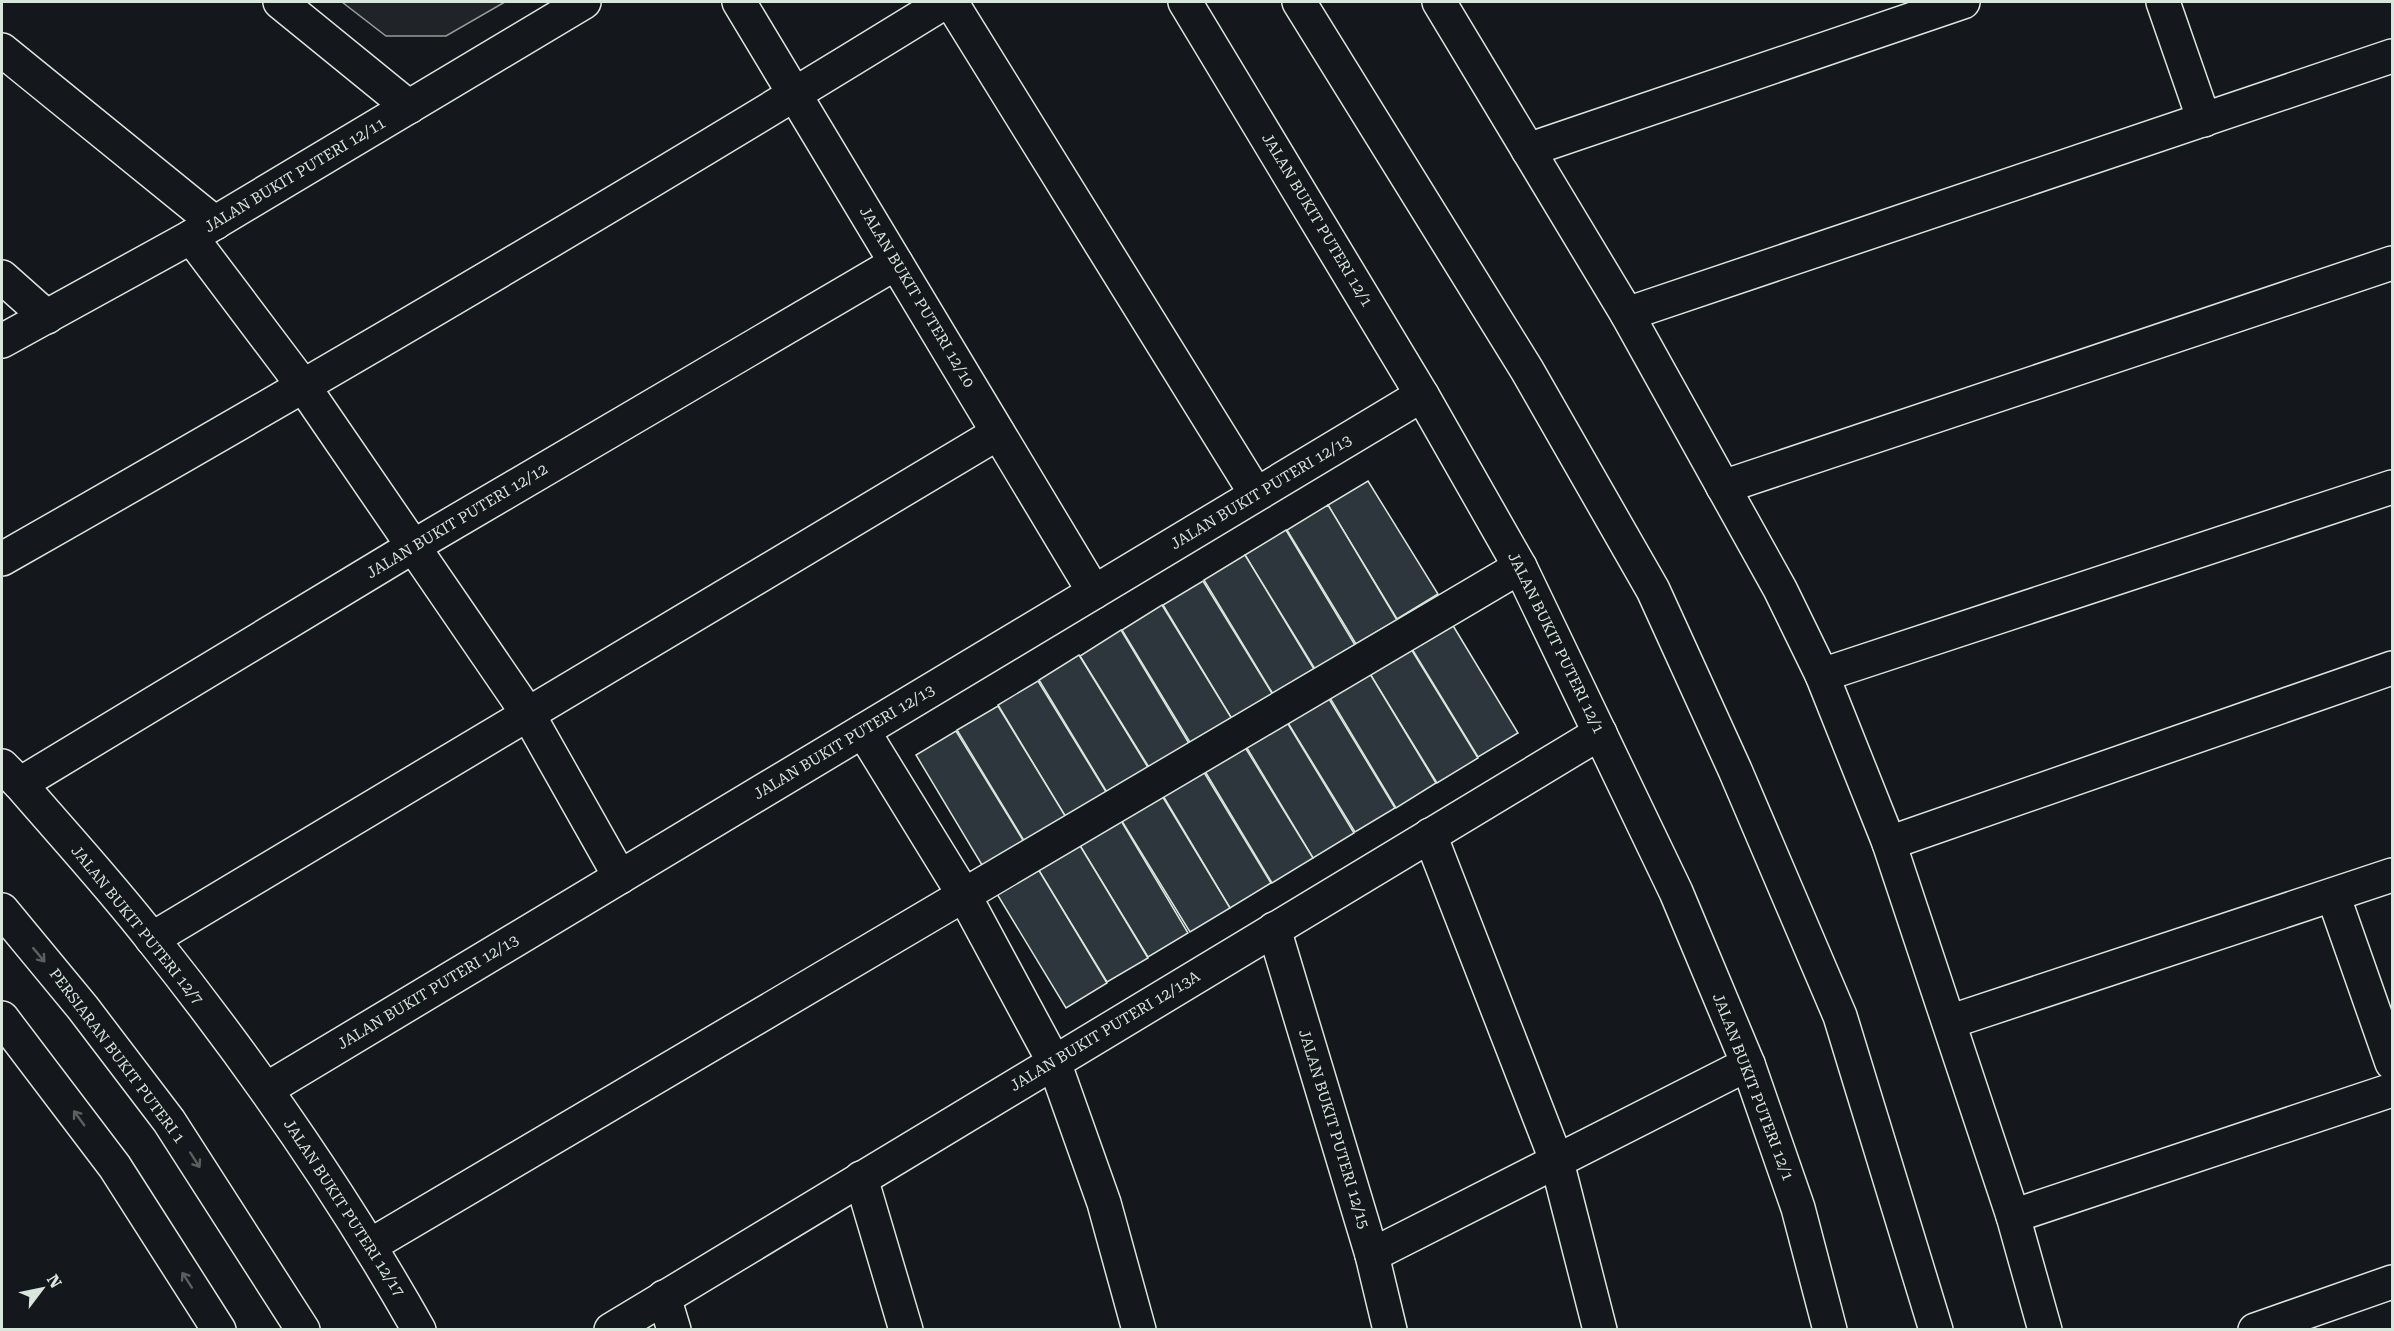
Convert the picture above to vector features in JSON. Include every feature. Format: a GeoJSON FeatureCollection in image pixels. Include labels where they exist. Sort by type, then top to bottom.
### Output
{"type":"FeatureCollection","features":[{"type":"Feature","properties":{"kind":"street"},"geometry":{"type":"LineString","coordinates":[[280,2],[409,107]]}},
{"type":"Feature","properties":{"kind":"street","name":"JALAN BUKIT PUTERI 12/11"},"geometry":{"type":"LineString","coordinates":[[2,341],[203,230],[584,2]]}},
{"type":"Feature","properties":{"kind":"street","name":"JALAN BUKIT PUTERI 12/10"},"geometry":{"type":"LineString","coordinates":[[740,2],[1094,591]]}},
{"type":"Feature","properties":{"kind":"street"},"geometry":{"type":"LineString","coordinates":[[2,560],[304,387],[945,2]]}},
{"type":"Feature","properties":{"kind":"street"},"geometry":{"type":"LineString","coordinates":[[951,2],[1256,494]]}},
{"type":"Feature","properties":{"kind":"street","name":"JALAN BUKIT PUTERI 12/1"},"geometry":{"type":"LineString","coordinates":[[1185,2],[1422,395],[1520,567],[1676,892],[1748,1064],[1798,1208],[1830,1329]]}},
{"type":"Feature","properties":{"kind":"street"},"geometry":{"type":"LineString","coordinates":[[1299,2],[1527,370],[1653,590],[1735,770],[1840,1016],[1936,1329]]}},
{"type":"Feature","properties":{"kind":"street"},"geometry":{"type":"LineString","coordinates":[[1439,2],[1628,314],[1780,589],[1822,675],[1889,843],[2013,1216],[2045,1329]]}},
{"type":"Feature","properties":{"kind":"street"},"geometry":{"type":"LineString","coordinates":[[1528,150],[1963,2]]}},
{"type":"Feature","properties":{"kind":"street"},"geometry":{"type":"LineString","coordinates":[[2163,2],[2204,120]]}},
{"type":"Feature","properties":{"kind":"street"},"geometry":{"type":"LineString","coordinates":[[2,50],[203,230],[304,387],[528,714],[620,877]]}},
{"type":"Feature","properties":{"kind":"street"},"geometry":{"type":"LineString","coordinates":[[1628,314],[2392,56]]}},
{"type":"Feature","properties":{"kind":"street","name":"JALAN BUKIT PUTERI 12/12"},"geometry":{"type":"LineString","coordinates":[[11,775],[414,546],[896,263]]}},
{"type":"Feature","properties":{"kind":"street"},"geometry":{"type":"LineString","coordinates":[[1723,487],[2392,263]]}},
{"type":"Feature","properties":{"kind":"street"},"geometry":{"type":"LineString","coordinates":[[2,278],[47,316]]}},
{"type":"Feature","properties":{"kind":"street","name":"JALAN BUKIT PUTERI 12/13"},"geometry":{"type":"LineString","coordinates":[[267,1089],[1422,395]]}},
{"type":"Feature","properties":{"kind":"street"},"geometry":{"type":"LineString","coordinates":[[152,939],[998,433]]}},
{"type":"Feature","properties":{"kind":"street"},"geometry":{"type":"LineString","coordinates":[[1822,675],[2392,487]]}},
{"type":"Feature","properties":{"kind":"street"},"geometry":{"type":"LineString","coordinates":[[371,1245],[1520,567]]}},
{"type":"Feature","properties":{"kind":"street"},"geometry":{"type":"LineString","coordinates":[[1889,843],[2392,668]]}},
{"type":"Feature","properties":{"kind":"street"},"geometry":{"type":"LineString","coordinates":[[863,731],[964,895],[1054,1062],[1104,1203],[1139,1329]]}},
{"type":"Feature","properties":{"kind":"street","name":"JALAN BUKIT PUTERI 12/13A"},"geometry":{"type":"LineString","coordinates":[[611,1329],[1600,733]]}},
{"type":"Feature","properties":{"kind":"street","name":"JALAN BUKIT PUTERI 12/7"},"geometry":{"type":"LineString","coordinates":[[11,775],[152,939],[267,1089]]}},
{"type":"Feature","properties":{"kind":"street"},"geometry":{"type":"LineString","coordinates":[[1430,836],[1557,1162],[1600,1329]]}},
{"type":"Feature","properties":{"kind":"street"},"geometry":{"type":"LineString","coordinates":[[1949,1022],[2392,875]]}},
{"type":"Feature","properties":{"kind":"street"},"geometry":{"type":"LineString","coordinates":[[2333,895],[2392,1063]]}},
{"type":"Feature","properties":{"kind":"street","name":"PERSIARAN BUKIT PUTERI 1"},"geometry":{"type":"LineString","coordinates":[[2,910],[83,1008],[169,1120],[303,1329]]}},
{"type":"Feature","properties":{"kind":"street","name":"JALAN BUKIT PUTERI 12/15"},"geometry":{"type":"LineString","coordinates":[[1274,929],[1372,1255],[1390,1329]]}},
{"type":"Feature","properties":{"kind":"street"},"geometry":{"type":"LineString","coordinates":[[2,1018],[115,1167],[219,1329]]}},
{"type":"Feature","properties":{"kind":"street"},"geometry":{"type":"LineString","coordinates":[[1372,1255],[1748,1064]]}},
{"type":"Feature","properties":{"kind":"street","name":"JALAN BUKIT PUTERI 12/17"},"geometry":{"type":"LineString","coordinates":[[267,1089],[371,1245],[420,1329]]}},
{"type":"Feature","properties":{"kind":"street"},"geometry":{"type":"LineString","coordinates":[[2013,1216],[2392,1090]]}},
{"type":"Feature","properties":{"kind":"street"},"geometry":{"type":"LineString","coordinates":[[861,1178],[906,1329]]}},
{"type":"Feature","properties":{"kind":"street"},"geometry":{"type":"LineString","coordinates":[[2255,1329],[2392,1282]]}},
{"type":"Feature","properties":{"kind":"street"},"geometry":{"type":"LineString","coordinates":[[664,1297],[674,1329]]}},
{"type":"Feature","properties":{"kind":"shaded area"},"geometry":{"type":"Polygon","coordinates":[[[342,2],[505,2],[446,36],[386,36],[342,2]]]}},
{"type":"Feature","properties":{"kind":"building"},"geometry":{"type":"Polygon","coordinates":[[[1368,481],[1438,594],[1397,619],[1328,505],[1368,481]]]}},
{"type":"Feature","properties":{"kind":"building"},"geometry":{"type":"Polygon","coordinates":[[[1328,505],[1397,620],[1356,644],[1287,530],[1328,505]]]}},
{"type":"Feature","properties":{"kind":"building"},"geometry":{"type":"Polygon","coordinates":[[[1286,530],[1355,645],[1315,669],[1245,555],[1286,530]]]}},
{"type":"Feature","properties":{"kind":"building"},"geometry":{"type":"Polygon","coordinates":[[[1245,555],[1314,669],[1273,694],[1204,580],[1245,555]]]}},
{"type":"Feature","properties":{"kind":"building"},"geometry":{"type":"Polygon","coordinates":[[[1203,581],[1273,695],[1232,719],[1163,605],[1203,581]]]}},
{"type":"Feature","properties":{"kind":"building"},"geometry":{"type":"Polygon","coordinates":[[[1162,605],[1232,719],[1191,744],[1122,630],[1162,605]]]}},
{"type":"Feature","properties":{"kind":"building"},"geometry":{"type":"Polygon","coordinates":[[[1449,619],[1518,733],[1478,757],[1409,644],[1449,619]]]}},
{"type":"Feature","properties":{"kind":"building"},"geometry":{"type":"Polygon","coordinates":[[[1121,630],[1190,745],[1150,769],[1080,656],[1121,630]]]}},
{"type":"Feature","properties":{"kind":"building"},"geometry":{"type":"Polygon","coordinates":[[[1408,644],[1478,758],[1437,783],[1367,669],[1408,644]]]}},
{"type":"Feature","properties":{"kind":"building"},"geometry":{"type":"Polygon","coordinates":[[[1079,655],[1149,769],[1108,794],[1039,680],[1079,655]]]}},
{"type":"Feature","properties":{"kind":"building"},"geometry":{"type":"Polygon","coordinates":[[[1367,669],[1436,783],[1396,808],[1327,693],[1367,669]]]}},
{"type":"Feature","properties":{"kind":"building"},"geometry":{"type":"Polygon","coordinates":[[[1038,681],[1108,795],[1067,819],[998,705],[1038,681]]]}},
{"type":"Feature","properties":{"kind":"building"},"geometry":{"type":"Polygon","coordinates":[[[1326,694],[1395,808],[1355,832],[1285,718],[1326,694]]]}},
{"type":"Feature","properties":{"kind":"building"},"geometry":{"type":"Polygon","coordinates":[[[998,706],[1067,819],[1026,844],[957,730],[998,706]]]}},
{"type":"Feature","properties":{"kind":"building"},"geometry":{"type":"Polygon","coordinates":[[[1285,719],[1354,833],[1313,858],[1244,743],[1285,719]]]}},
{"type":"Feature","properties":{"kind":"building"},"geometry":{"type":"Polygon","coordinates":[[[956,731],[1026,845],[985,870],[916,755],[956,731]]]}},
{"type":"Feature","properties":{"kind":"building"},"geometry":{"type":"Polygon","coordinates":[[[1243,744],[1313,858],[1272,883],[1203,768],[1243,744]]]}},
{"type":"Feature","properties":{"kind":"building"},"geometry":{"type":"Polygon","coordinates":[[[1202,769],[1271,883],[1230,908],[1162,794],[1202,769]]]}},
{"type":"Feature","properties":{"kind":"building"},"geometry":{"type":"Polygon","coordinates":[[[1161,794],[1230,908],[1190,932],[1120,818],[1161,794]]]}},
{"type":"Feature","properties":{"kind":"building"},"geometry":{"type":"Polygon","coordinates":[[[1120,819],[1188,933],[1148,957],[1079,844],[1120,819]]]}},
{"type":"Feature","properties":{"kind":"building"},"geometry":{"type":"Polygon","coordinates":[[[1079,844],[1148,958],[1107,982],[1038,869],[1079,844]]]}},
{"type":"Feature","properties":{"kind":"building"},"geometry":{"type":"Polygon","coordinates":[[[1038,869],[1107,983],[1066,1008],[997,894],[1038,869]]]}}]}
